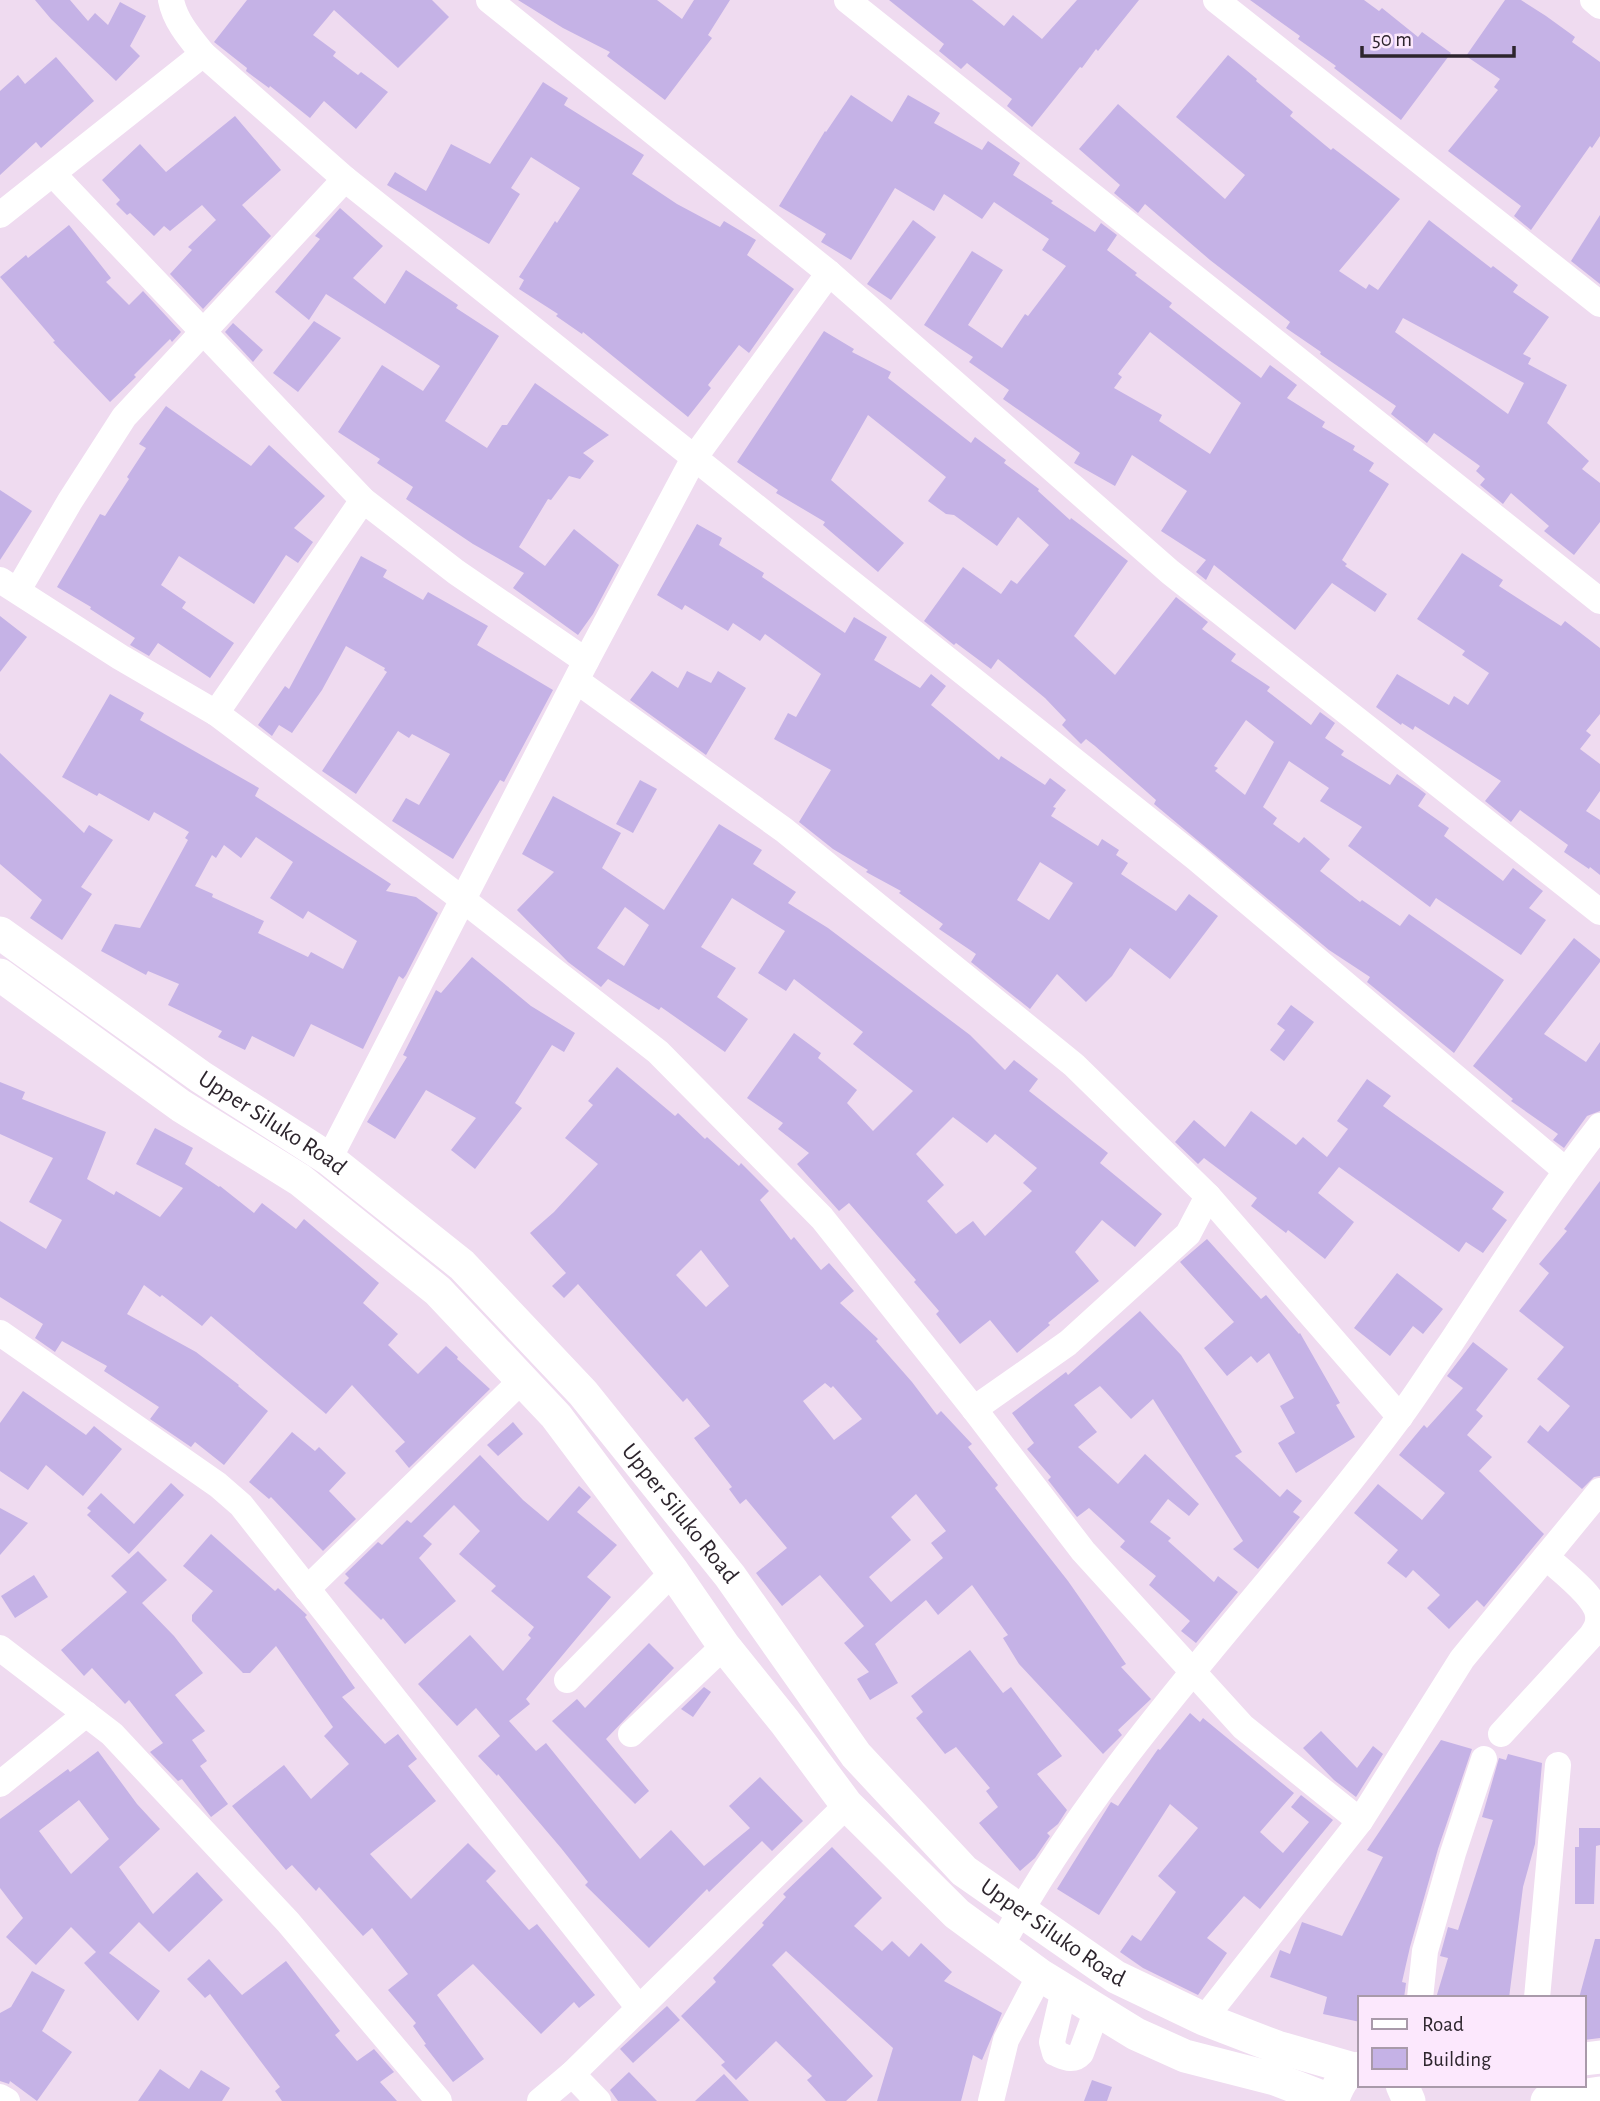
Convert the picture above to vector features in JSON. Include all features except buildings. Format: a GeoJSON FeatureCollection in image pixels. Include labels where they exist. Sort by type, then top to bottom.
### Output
{"type":"FeatureCollection","features":[{"type":"Feature","properties":{"kind":"main road","name":"Upper Siluko Road"},"geometry":{"type":"LineString","coordinates":[[0,933],[201,1077],[329,1159],[462,1265],[583,1393],[730,1576],[856,1755],[964,1871],[1116,1977],[1204,2019],[1277,2047],[1357,2068]]}},
{"type":"Feature","properties":{"kind":"main road","name":"Upper Siluko Road"},"geometry":{"type":"LineString","coordinates":[[0,975],[181,1106],[300,1180],[438,1291],[556,1416],[673,1572],[724,1646],[847,1805],[957,1914],[1052,1982],[1136,2034],[1185,2056],[1284,2090],[1332,2101]]}},
{"type":"Feature","properties":{"kind":"main road"},"geometry":{"type":"LineString","coordinates":[[1332,2101],[1339,2082],[1357,2068]]}},
{"type":"Feature","properties":{"kind":"main road"},"geometry":{"type":"LineString","coordinates":[[1554,2100],[1600,2092]]}},
{"type":"Feature","properties":{"kind":"street"},"geometry":{"type":"LineString","coordinates":[[171,0],[184,30],[203,54],[345,179],[1196,858],[1565,1170]]}},
{"type":"Feature","properties":{"kind":"street"},"geometry":{"type":"LineString","coordinates":[[489,0],[829,273],[1170,572],[1600,912]]}},
{"type":"Feature","properties":{"kind":"street"},"geometry":{"type":"LineString","coordinates":[[847,0],[1589,581],[1600,601]]}},
{"type":"Feature","properties":{"kind":"street"},"geometry":{"type":"LineString","coordinates":[[1216,0],[1600,304]]}},
{"type":"Feature","properties":{"kind":"street"},"geometry":{"type":"LineString","coordinates":[[1593,0],[1600,6]]}},
{"type":"Feature","properties":{"kind":"street"},"geometry":{"type":"LineString","coordinates":[[0,215],[203,54]]}},
{"type":"Feature","properties":{"kind":"street"},"geometry":{"type":"LineString","coordinates":[[53,174],[363,500],[784,830],[1063,1056],[1208,1196],[1400,1418]]}},
{"type":"Feature","properties":{"kind":"street"},"geometry":{"type":"LineString","coordinates":[[345,179],[124,417],[9,585],[120,657],[216,713],[658,1052],[822,1218],[1083,1551],[1243,1727],[1360,1821]]}},
{"type":"Feature","properties":{"kind":"street"},"geometry":{"type":"LineString","coordinates":[[329,1159],[694,458],[829,273]]}},
{"type":"Feature","properties":{"kind":"street"},"geometry":{"type":"LineString","coordinates":[[216,713],[363,500]]}},
{"type":"Feature","properties":{"kind":"street"},"geometry":{"type":"LineString","coordinates":[[1002,1946],[1020,1911],[1094,1800],[1193,1672],[1400,1418],[1565,1170],[1600,1126]]}},
{"type":"Feature","properties":{"kind":"street"},"geometry":{"type":"LineString","coordinates":[[974,1409],[1068,1343],[1188,1234],[1208,1196]]}},
{"type":"Feature","properties":{"kind":"street"},"geometry":{"type":"LineString","coordinates":[[0,1333],[218,1485],[241,1505],[639,2008]]}},
{"type":"Feature","properties":{"kind":"street"},"geometry":{"type":"LineString","coordinates":[[307,1589],[522,1380]]}},
{"type":"Feature","properties":{"kind":"street"},"geometry":{"type":"LineString","coordinates":[[1204,2019],[1360,1821],[1462,1659],[1600,1491]]}},
{"type":"Feature","properties":{"kind":"street"},"geometry":{"type":"LineString","coordinates":[[1501,1734],[1598,1625],[1596,1607],[1589,1597],[1546,1557]]}},
{"type":"Feature","properties":{"kind":"street"},"geometry":{"type":"LineString","coordinates":[[567,1680],[673,1572]]}},
{"type":"Feature","properties":{"kind":"street"},"geometry":{"type":"LineString","coordinates":[[631,1734],[724,1646]]}},
{"type":"Feature","properties":{"kind":"street"},"geometry":{"type":"LineString","coordinates":[[0,1648],[112,1734],[288,1922],[439,2101]]}},
{"type":"Feature","properties":{"kind":"street"},"geometry":{"type":"LineString","coordinates":[[0,1784],[86,1714]]}},
{"type":"Feature","properties":{"kind":"street"},"geometry":{"type":"LineString","coordinates":[[1420,1996],[1425,1951],[1484,1759]]}},
{"type":"Feature","properties":{"kind":"street"},"geometry":{"type":"LineString","coordinates":[[1537,1996],[1558,1765]]}},
{"type":"Feature","properties":{"kind":"street"},"geometry":{"type":"LineString","coordinates":[[540,2101],[572,2074],[847,1805]]}},
{"type":"Feature","properties":{"kind":"street"},"geometry":{"type":"LineString","coordinates":[[1052,1982],[1052,2042],[1055,2053],[1071,2059],[1082,2053],[1097,2010]]}},
{"type":"Feature","properties":{"kind":"street"},"geometry":{"type":"LineString","coordinates":[[990,2101],[1006,2040],[1052,1982]]}},
{"type":"Feature","properties":{"kind":"street"},"geometry":{"type":"LineString","coordinates":[[572,2074],[598,2101]]}},
{"type":"Feature","properties":{"kind":"street"},"geometry":{"type":"LineString","coordinates":[[0,2097],[7,2101]]}}]}
